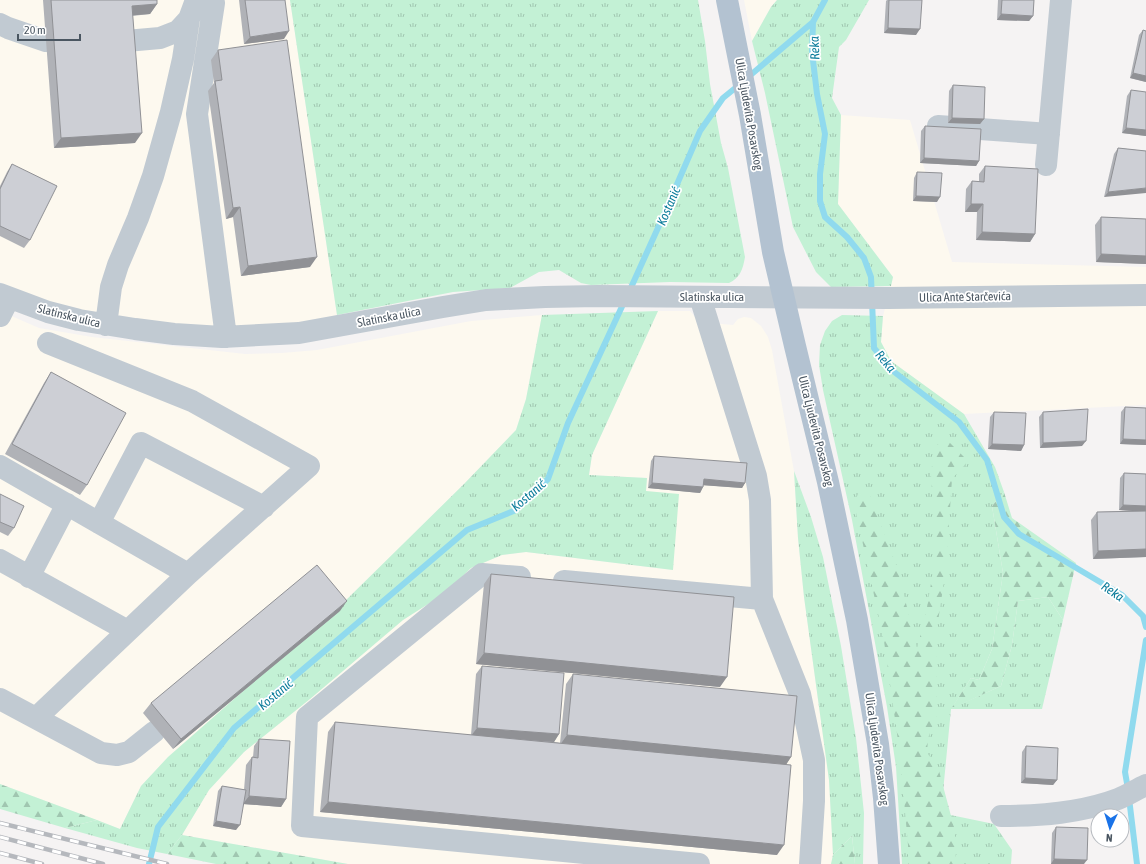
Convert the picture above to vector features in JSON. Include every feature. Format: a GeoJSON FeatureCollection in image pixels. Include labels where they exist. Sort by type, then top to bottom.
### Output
{"type":"FeatureCollection","features":[{"type":"Feature","properties":{"kind":"main road","name":"Ulica Ljudevita Posavskog"},"geometry":{"type":"LineString","coordinates":[[727,0],[750,115],[773,252],[828,482],[857,620],[878,744],[889,864]]}},
{"type":"Feature","properties":{"kind":"street"},"geometry":{"type":"LineString","coordinates":[[1046,165],[1061,0]]}},
{"type":"Feature","properties":{"kind":"street"},"geometry":{"type":"LineString","coordinates":[[0,24],[46,40],[126,41],[160,38],[178,31],[200,7]]}},
{"type":"Feature","properties":{"kind":"street"},"geometry":{"type":"LineString","coordinates":[[106,325],[113,280],[153,176],[171,112],[183,59],[200,7]]}},
{"type":"Feature","properties":{"kind":"street"},"geometry":{"type":"LineString","coordinates":[[200,7],[197,114],[226,337]]}},
{"type":"Feature","properties":{"kind":"street"},"geometry":{"type":"LineString","coordinates":[[938,126],[1049,134]]}},
{"type":"Feature","properties":{"kind":"street","name":"Ulica Ante Starčevića"},"geometry":{"type":"LineString","coordinates":[[784,297],[888,298],[1146,295]]}},
{"type":"Feature","properties":{"kind":"street","name":"Slatinska ulica"},"geometry":{"type":"LineString","coordinates":[[3,303],[106,325],[174,334],[226,337],[299,333],[486,300],[597,296],[784,297]]}},
{"type":"Feature","properties":{"kind":"street"},"geometry":{"type":"LineString","coordinates":[[700,297],[756,476],[760,500],[762,599],[800,694],[814,760],[814,802],[810,864]]}},
{"type":"Feature","properties":{"kind":"street"},"geometry":{"type":"LineString","coordinates":[[36,718],[188,574],[309,466],[192,401],[48,343]]}},
{"type":"Feature","properties":{"kind":"street"},"geometry":{"type":"LineString","coordinates":[[99,523],[140,443],[264,507]]}},
{"type":"Feature","properties":{"kind":"street"},"geometry":{"type":"LineString","coordinates":[[0,466],[188,574]]}},
{"type":"Feature","properties":{"kind":"street"},"geometry":{"type":"LineString","coordinates":[[29,577],[67,504]]}},
{"type":"Feature","properties":{"kind":"street"},"geometry":{"type":"LineString","coordinates":[[0,560],[128,631]]}},
{"type":"Feature","properties":{"kind":"street"},"geometry":{"type":"LineString","coordinates":[[699,864],[302,826],[307,717],[482,574],[762,599]]}},
{"type":"Feature","properties":{"kind":"street"},"geometry":{"type":"LineString","coordinates":[[0,699],[101,753],[117,755],[129,752],[154,732]]}},
{"type":"Feature","properties":{"kind":"street"},"geometry":{"type":"LineString","coordinates":[[1001,816],[1044,815],[1085,809],[1133,791]]}},
{"type":"Feature","properties":{"kind":"shaded area"},"geometry":{"type":"Polygon","coordinates":[[[0,0],[290,0],[337,315],[307,324],[198,328],[74,309],[18,292],[0,282],[0,0]]]}},
{"type":"Feature","properties":{"kind":"shaded area"},"geometry":{"type":"Polygon","coordinates":[[[744,0],[777,0],[771,7],[752,41],[744,0]]]}},
{"type":"Feature","properties":{"kind":"shaded area"},"geometry":{"type":"Polygon","coordinates":[[[841,115],[910,120],[952,262],[1146,267],[1146,405],[964,414],[891,361],[881,342],[883,316],[893,277],[838,204],[841,115]]]}},
{"type":"Feature","properties":{"kind":"shaded area"},"geometry":{"type":"Polygon","coordinates":[[[0,311],[39,328],[92,337],[245,354],[317,350],[471,321],[542,315],[526,399],[516,430],[464,484],[340,606],[168,757],[141,786],[120,829],[0,784],[0,311]]]}},
{"type":"Feature","properties":{"kind":"shaded area"},"geometry":{"type":"Polygon","coordinates":[[[658,311],[690,311],[699,322],[733,325],[738,319],[744,317],[751,318],[761,326],[768,337],[772,350],[794,471],[798,538],[804,597],[829,780],[833,855],[831,864],[348,864],[182,835],[209,790],[244,752],[310,699],[403,620],[444,594],[471,568],[502,555],[526,552],[673,570],[646,491],[647,478],[589,475],[592,455],[658,311]]]}},
{"type":"Feature","properties":{"kind":"green space"},"geometry":{"type":"Polygon","coordinates":[[[290,0],[698,0],[710,84],[745,257],[740,273],[736,279],[729,283],[670,282],[591,285],[581,283],[559,270],[539,272],[510,288],[453,292],[337,315],[290,0]]]}},
{"type":"Feature","properties":{"kind":"green space"},"geometry":{"type":"Polygon","coordinates":[[[777,0],[869,0],[846,40],[839,47],[832,98],[841,115],[838,204],[893,277],[891,286],[831,287],[816,272],[793,227],[765,93],[752,41],[771,7],[777,0]]]}},
{"type":"Feature","properties":{"kind":"green space"},"geometry":{"type":"Polygon","coordinates":[[[658,311],[592,455],[589,475],[647,478],[646,491],[679,494],[673,570],[526,552],[502,555],[471,568],[444,594],[403,620],[310,699],[244,752],[209,790],[182,835],[167,854],[137,848],[65,828],[97,820],[120,829],[141,786],[168,757],[340,606],[464,484],[516,430],[526,399],[542,315],[658,311]]]}},
{"type":"Feature","properties":{"kind":"green space"},"geometry":{"type":"Polygon","coordinates":[[[842,315],[883,316],[881,342],[891,361],[964,414],[995,467],[1004,492],[992,506],[1003,573],[992,649],[979,680],[971,678],[952,708],[1001,686],[1012,645],[1018,601],[1048,597],[1063,620],[1042,709],[951,709],[941,813],[994,824],[1012,850],[1011,864],[902,864],[896,767],[887,707],[852,520],[823,390],[819,365],[820,345],[825,331],[832,321],[842,315]]]}},
{"type":"Feature","properties":{"kind":"green space"},"geometry":{"type":"Polygon","coordinates":[[[946,439],[968,461],[952,479],[946,568],[936,635],[937,715],[928,738],[927,753],[938,767],[955,831],[956,864],[908,864],[908,845],[900,755],[884,641],[854,503],[859,492],[870,495],[898,570],[917,649],[926,613],[936,554],[931,475],[934,447],[946,439]]]}},
{"type":"Feature","properties":{"kind":"green space"},"geometry":{"type":"Polygon","coordinates":[[[794,471],[811,517],[823,557],[841,646],[856,738],[864,813],[863,864],[855,864],[852,836],[833,855],[829,780],[804,597],[798,538],[794,471]]]}},
{"type":"Feature","properties":{"kind":"green space"},"geometry":{"type":"Polygon","coordinates":[[[1004,492],[1012,518],[1076,563],[1063,620],[1048,597],[1018,601],[1012,645],[1001,686],[951,709],[971,678],[979,680],[992,649],[1003,573],[992,506],[1004,492]]]}},
{"type":"Feature","properties":{"kind":"green space"},"geometry":{"type":"Polygon","coordinates":[[[0,784],[97,820],[65,828],[0,809],[0,784]]]}},
{"type":"Feature","properties":{"kind":"green space"},"geometry":{"type":"Polygon","coordinates":[[[182,835],[348,864],[216,864],[167,854],[182,835]]]}},
{"type":"Feature","properties":{"kind":"green space"},"geometry":{"type":"Polygon","coordinates":[[[852,836],[855,864],[831,864],[833,855],[852,836]]]}},
{"type":"Feature","properties":{"kind":"building"},"geometry":{"type":"Polygon","coordinates":[[[51,0],[157,0],[157,4],[132,6],[142,133],[61,138],[51,0]]]}},
{"type":"Feature","properties":{"kind":"building"},"geometry":{"type":"Polygon","coordinates":[[[245,0],[285,0],[289,31],[250,37],[245,0]]]}},
{"type":"Feature","properties":{"kind":"building"},"geometry":{"type":"Polygon","coordinates":[[[889,0],[922,0],[920,29],[888,28],[889,0]]]}},
{"type":"Feature","properties":{"kind":"building"},"geometry":{"type":"Polygon","coordinates":[[[1002,0],[1034,0],[1033,16],[1001,14],[1002,0]]]}},
{"type":"Feature","properties":{"kind":"building"},"geometry":{"type":"Polygon","coordinates":[[[1143,30],[1146,31],[1146,76],[1133,73],[1143,30]]]}},
{"type":"Feature","properties":{"kind":"building"},"geometry":{"type":"Polygon","coordinates":[[[287,40],[317,257],[248,266],[240,207],[233,208],[215,81],[222,80],[218,50],[287,40]]]}},
{"type":"Feature","properties":{"kind":"building"},"geometry":{"type":"Polygon","coordinates":[[[953,85],[985,87],[984,119],[952,118],[953,85]]]}},
{"type":"Feature","properties":{"kind":"building"},"geometry":{"type":"Polygon","coordinates":[[[1131,90],[1146,92],[1146,130],[1126,128],[1131,90]]]}},
{"type":"Feature","properties":{"kind":"building"},"geometry":{"type":"Polygon","coordinates":[[[925,126],[981,129],[979,161],[924,158],[925,126]]]}},
{"type":"Feature","properties":{"kind":"building"},"geometry":{"type":"Polygon","coordinates":[[[1118,148],[1146,151],[1146,188],[1108,192],[1118,148]]]}},
{"type":"Feature","properties":{"kind":"building"},"geometry":{"type":"Polygon","coordinates":[[[12,164],[57,186],[30,240],[0,226],[0,189],[12,164]]]}},
{"type":"Feature","properties":{"kind":"building"},"geometry":{"type":"Polygon","coordinates":[[[985,166],[1038,169],[1035,234],[982,232],[983,204],[971,204],[972,181],[984,182],[985,166]]]}},
{"type":"Feature","properties":{"kind":"building"},"geometry":{"type":"Polygon","coordinates":[[[917,172],[942,173],[940,197],[916,196],[917,172]]]}},
{"type":"Feature","properties":{"kind":"building"},"geometry":{"type":"Polygon","coordinates":[[[1101,217],[1146,219],[1146,256],[1101,254],[1101,217]]]}},
{"type":"Feature","properties":{"kind":"building"},"geometry":{"type":"Polygon","coordinates":[[[51,372],[126,413],[87,485],[12,444],[51,372]]]}},
{"type":"Feature","properties":{"kind":"building"},"geometry":{"type":"Polygon","coordinates":[[[1125,407],[1146,408],[1146,440],[1123,439],[1125,407]]]}},
{"type":"Feature","properties":{"kind":"building"},"geometry":{"type":"Polygon","coordinates":[[[1088,409],[1086,441],[1043,443],[1043,412],[1088,409]]]}},
{"type":"Feature","properties":{"kind":"building"},"geometry":{"type":"Polygon","coordinates":[[[994,412],[1026,413],[1024,445],[992,444],[994,412]]]}},
{"type":"Feature","properties":{"kind":"building"},"geometry":{"type":"Polygon","coordinates":[[[654,456],[747,463],[745,483],[704,479],[703,487],[652,483],[654,456]]]}},
{"type":"Feature","properties":{"kind":"building"},"geometry":{"type":"Polygon","coordinates":[[[1124,473],[1146,474],[1146,506],[1123,505],[1124,473]]]}},
{"type":"Feature","properties":{"kind":"building"},"geometry":{"type":"Polygon","coordinates":[[[0,494],[24,506],[14,528],[0,522],[0,494]]]}},
{"type":"Feature","properties":{"kind":"building"},"geometry":{"type":"Polygon","coordinates":[[[1146,511],[1146,549],[1098,551],[1097,512],[1146,511]]]}},
{"type":"Feature","properties":{"kind":"building"},"geometry":{"type":"Polygon","coordinates":[[[317,565],[347,601],[181,739],[151,703],[317,565]]]}},
{"type":"Feature","properties":{"kind":"building"},"geometry":{"type":"Polygon","coordinates":[[[491,574],[734,597],[727,677],[484,653],[491,574]]]}},
{"type":"Feature","properties":{"kind":"building"},"geometry":{"type":"Polygon","coordinates":[[[482,666],[564,673],[559,734],[477,728],[482,666]]]}},
{"type":"Feature","properties":{"kind":"building"},"geometry":{"type":"Polygon","coordinates":[[[573,674],[797,696],[791,757],[567,735],[573,674]]]}},
{"type":"Feature","properties":{"kind":"building"},"geometry":{"type":"Polygon","coordinates":[[[335,722],[791,765],[784,845],[328,802],[335,722]]]}},
{"type":"Feature","properties":{"kind":"building"},"geometry":{"type":"Polygon","coordinates":[[[259,739],[290,741],[286,799],[249,796],[252,757],[258,758],[259,739]]]}},
{"type":"Feature","properties":{"kind":"building"},"geometry":{"type":"Polygon","coordinates":[[[1026,746],[1058,748],[1057,780],[1025,778],[1026,746]]]}},
{"type":"Feature","properties":{"kind":"building"},"geometry":{"type":"Polygon","coordinates":[[[222,786],[246,790],[240,825],[216,821],[222,786]]]}},
{"type":"Feature","properties":{"kind":"building"},"geometry":{"type":"Polygon","coordinates":[[[1056,827],[1088,828],[1087,860],[1054,859],[1056,827]]]}},
{"type":"Feature","properties":{"kind":"waterway","name":"Reka"},"geometry":{"type":"LineString","coordinates":[[825,0],[813,22],[812,52],[817,94],[825,134],[820,174],[820,201],[825,217],[847,237],[864,258],[871,277],[874,348],[893,371],[959,422],[987,460],[1004,517],[1019,534],[1122,595],[1143,616],[1146,627]]}},
{"type":"Feature","properties":{"kind":"waterway","name":"Kostanić"},"geometry":{"type":"LineString","coordinates":[[747,78],[813,22]]}},
{"type":"Feature","properties":{"kind":"waterway","name":"Kostanić"},"geometry":{"type":"LineString","coordinates":[[629,292],[700,131],[723,98],[739,85]]}},
{"type":"Feature","properties":{"kind":"waterway","name":"Kostanić"},"geometry":{"type":"LineString","coordinates":[[149,864],[158,827],[234,728],[467,530],[516,510],[548,479],[568,423],[625,300]]}},
{"type":"Feature","properties":{"kind":"waterway","name":"Reka"},"geometry":{"type":"LineString","coordinates":[[1128,789],[1125,772],[1146,640]]}},
{"type":"Feature","properties":{"kind":"waterway","name":"Reka"},"geometry":{"type":"LineString","coordinates":[[1129,798],[1137,864]]}},
{"type":"Feature","properties":{"kind":"railway"},"geometry":{"type":"LineString","coordinates":[[0,823],[167,864]]}},
{"type":"Feature","properties":{"kind":"railway"},"geometry":{"type":"LineString","coordinates":[[0,837],[103,864]]}},
{"type":"Feature","properties":{"kind":"railway"},"geometry":{"type":"LineString","coordinates":[[0,853],[42,864]]}}]}
